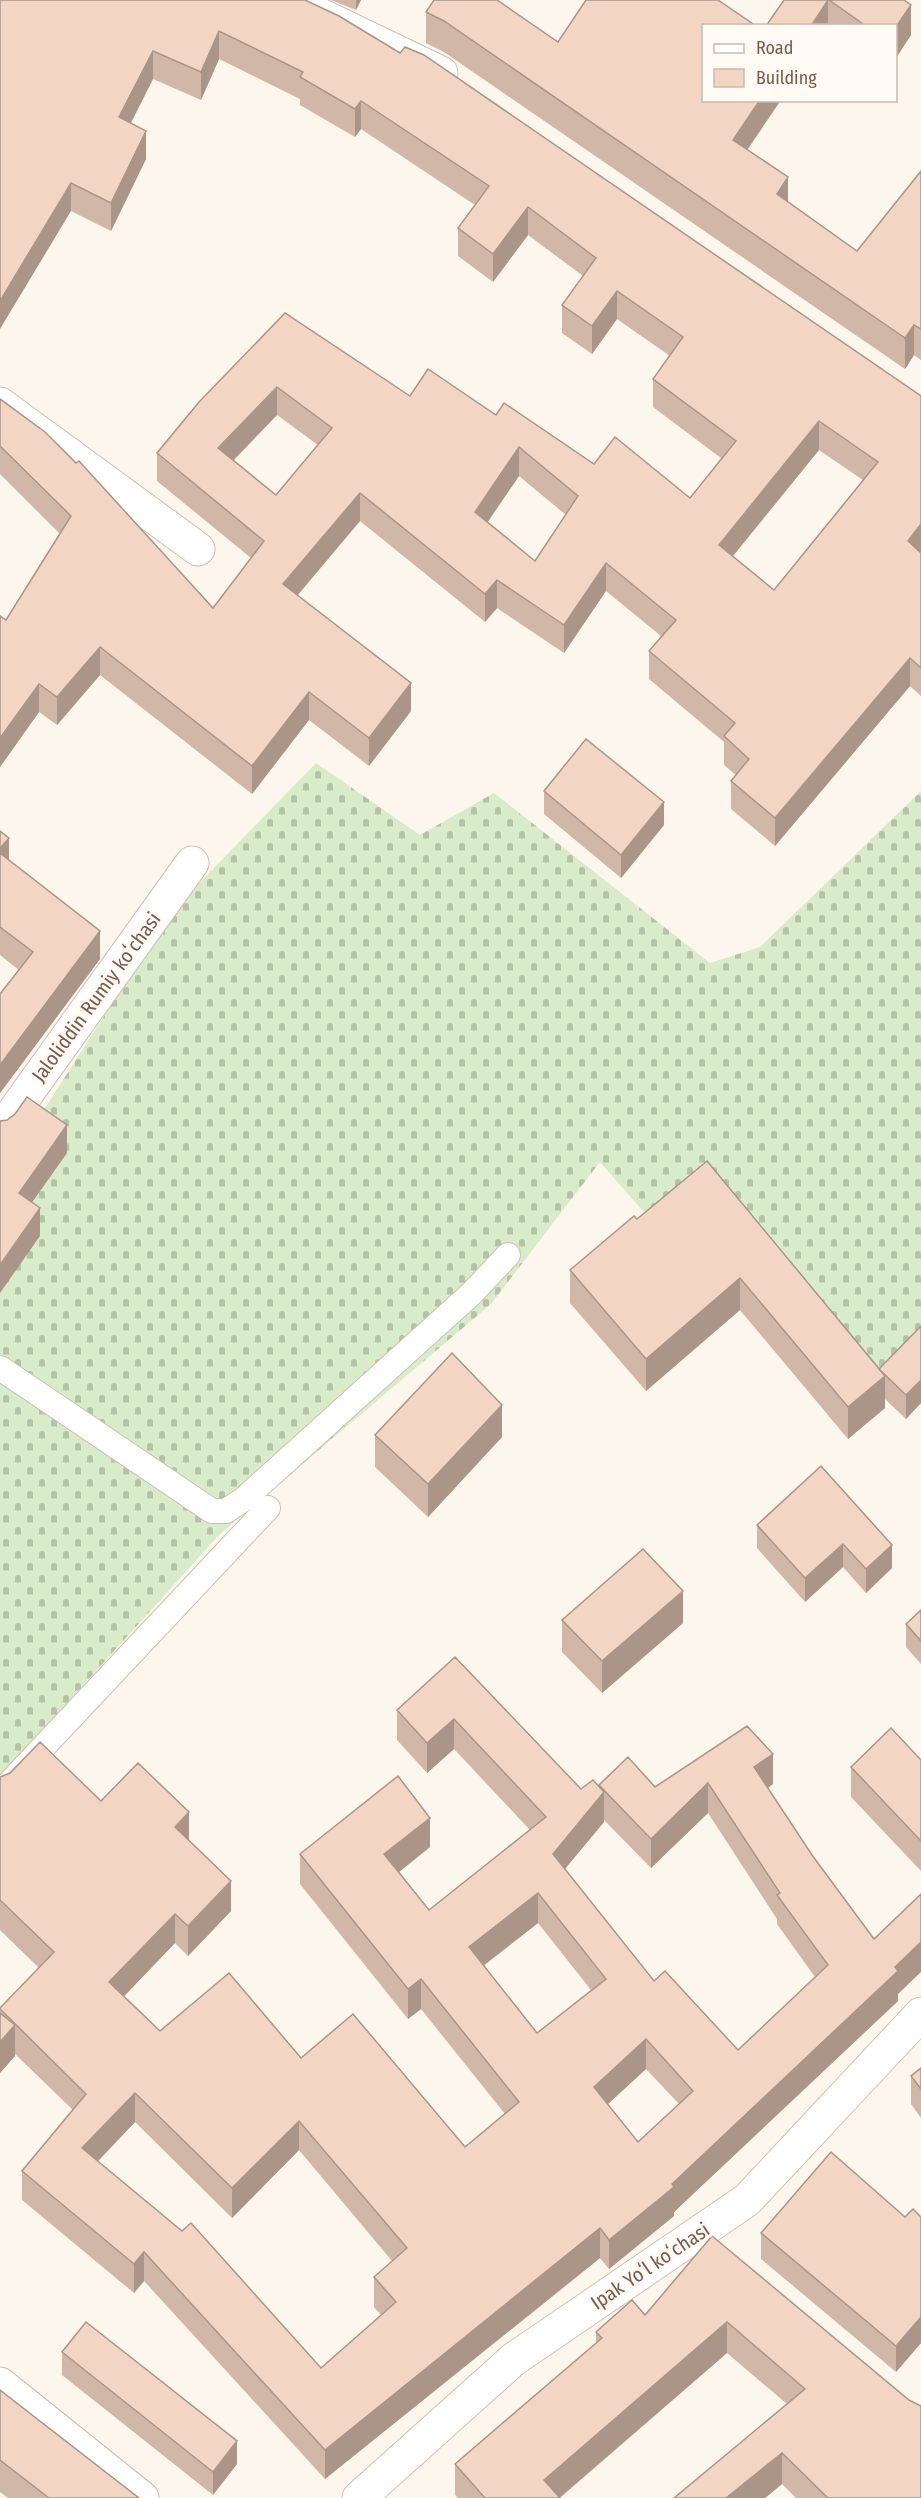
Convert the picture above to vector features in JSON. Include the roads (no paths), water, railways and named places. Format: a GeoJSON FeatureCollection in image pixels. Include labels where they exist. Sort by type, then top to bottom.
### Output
{"type":"FeatureCollection","features":[{"type":"Feature","properties":{"kind":"street"},"geometry":{"type":"LineString","coordinates":[[289,0],[433,67],[462,87]]}},
{"type":"Feature","properties":{"kind":"street"},"geometry":{"type":"LineString","coordinates":[[0,404],[198,549]]}},
{"type":"Feature","properties":{"kind":"street","name":"Jaloliddin Rumiy koʻchasi"},"geometry":{"type":"LineString","coordinates":[[0,1131],[192,863]]}},
{"type":"Feature","properties":{"kind":"street","name":"Ipak Yoʻl koʻchasi"},"geometry":{"type":"LineString","coordinates":[[359,2498],[514,2359],[747,2200],[921,2014]]}},
{"type":"Feature","properties":{"kind":"street"},"geometry":{"type":"LineString","coordinates":[[700,2232],[728,2255]]}},
{"type":"Feature","properties":{"kind":"street"},"geometry":{"type":"LineString","coordinates":[[0,2384],[142,2498]]}},
{"type":"Feature","properties":{"kind":"lane"},"geometry":{"type":"LineString","coordinates":[[0,1368],[212,1511],[226,1511],[244,1499],[462,1302],[508,1255]]}},
{"type":"Feature","properties":{"kind":"lane"},"geometry":{"type":"LineString","coordinates":[[0,1793],[268,1508]]}}]}
